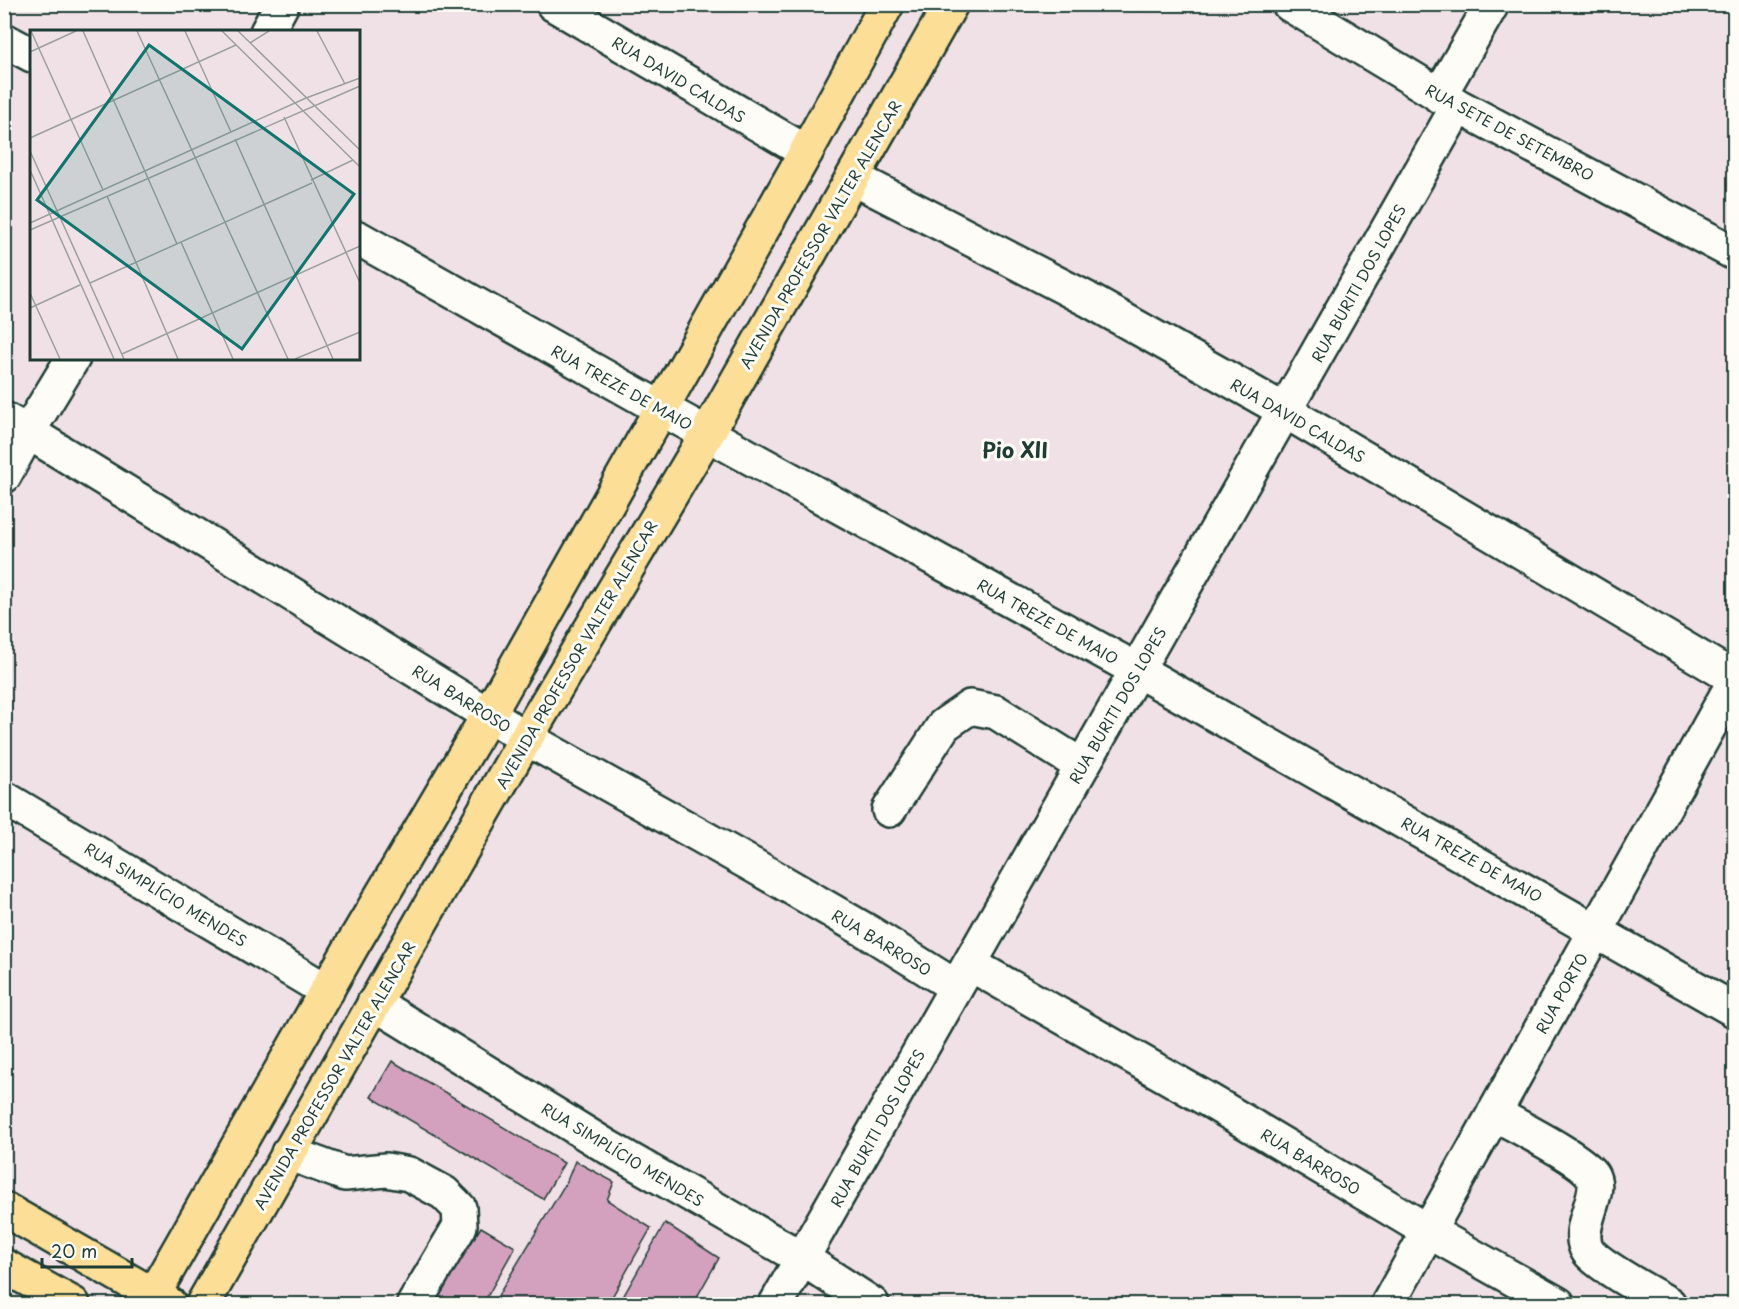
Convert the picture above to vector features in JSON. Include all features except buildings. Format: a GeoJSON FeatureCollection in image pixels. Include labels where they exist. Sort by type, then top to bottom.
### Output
{"type":"FeatureCollection","features":[{"type":"Feature","properties":{"kind":"main road"},"geometry":{"type":"LineString","coordinates":[[4,1209],[157,1302],[353,944],[489,714],[887,4]]}},
{"type":"Feature","properties":{"kind":"main road","name":"AVENIDA PROFESSOR VALTER ALENCAR"},"geometry":{"type":"LineString","coordinates":[[203,1305],[526,738],[706,434],[951,4]]}},
{"type":"Feature","properties":{"kind":"main road"},"geometry":{"type":"LineString","coordinates":[[353,944],[397,965]]}},
{"type":"Feature","properties":{"kind":"main road"},"geometry":{"type":"LineString","coordinates":[[4,1266],[73,1305]]}},
{"type":"Feature","properties":{"kind":"street"},"geometry":{"type":"LineString","coordinates":[[268,30],[282,4]]}},
{"type":"Feature","properties":{"kind":"street","name":"RUA DAVID CALDAS"},"geometry":{"type":"LineString","coordinates":[[553,4],[806,152]]}},
{"type":"Feature","properties":{"kind":"street","name":"RUA SETE DE SETEMBRO"},"geometry":{"type":"LineString","coordinates":[[1289,4],[1448,101],[1734,253]]}},
{"type":"Feature","properties":{"kind":"street","name":"RUA BURITI DOS LOPES"},"geometry":{"type":"LineString","coordinates":[[776,1305],[1286,411],[1448,101],[1492,4]]}},
{"type":"Feature","properties":{"kind":"street"},"geometry":{"type":"LineString","coordinates":[[4,40],[30,54]]}},
{"type":"Feature","properties":{"kind":"street","name":"RUA DAVID CALDAS"},"geometry":{"type":"LineString","coordinates":[[853,178],[1087,299],[1286,411],[1734,680]]}},
{"type":"Feature","properties":{"kind":"street","name":"RUA TREZE DE MAIO"},"geometry":{"type":"LineString","coordinates":[[360,239],[706,434],[1137,670],[1734,1010]]}},
{"type":"Feature","properties":{"kind":"street"},"geometry":{"type":"LineString","coordinates":[[4,476],[16,425],[71,360]]}},
{"type":"Feature","properties":{"kind":"street","name":"RUA BARROSO"},"geometry":{"type":"LineString","coordinates":[[16,425],[526,738],[870,933],[963,975],[1210,1101],[1428,1232],[1558,1305]]}},
{"type":"Feature","properties":{"kind":"street","name":"RUA PORTO"},"geometry":{"type":"LineString","coordinates":[[1388,1305],[1734,680]]}},
{"type":"Feature","properties":{"kind":"street"},"geometry":{"type":"LineString","coordinates":[[889,810],[944,725],[970,707],[996,712],[1082,766]]}},
{"type":"Feature","properties":{"kind":"street","name":"RUA SIMPLÍCIO MENDES"},"geometry":{"type":"LineString","coordinates":[[4,798],[327,991]]}},
{"type":"Feature","properties":{"kind":"street","name":"RUA SIMPLÍCIO MENDES"},"geometry":{"type":"LineString","coordinates":[[374,1003],[606,1146],[803,1259],[872,1305]]}},
{"type":"Feature","properties":{"kind":"street"},"geometry":{"type":"LineString","coordinates":[[1494,1113],[1581,1164],[1593,1176],[1595,1192],[1584,1226],[1587,1250],[1602,1263],[1669,1305]]}},
{"type":"Feature","properties":{"kind":"street"},"geometry":{"type":"LineString","coordinates":[[288,1153],[345,1174],[386,1170],[409,1174],[444,1193],[459,1208],[460,1226],[414,1305]]}},
{"type":"Feature","properties":{"kind":"district","name":"Pio XII"},"geometry":{"type":"Point","coordinates":[1015,449]}}]}
